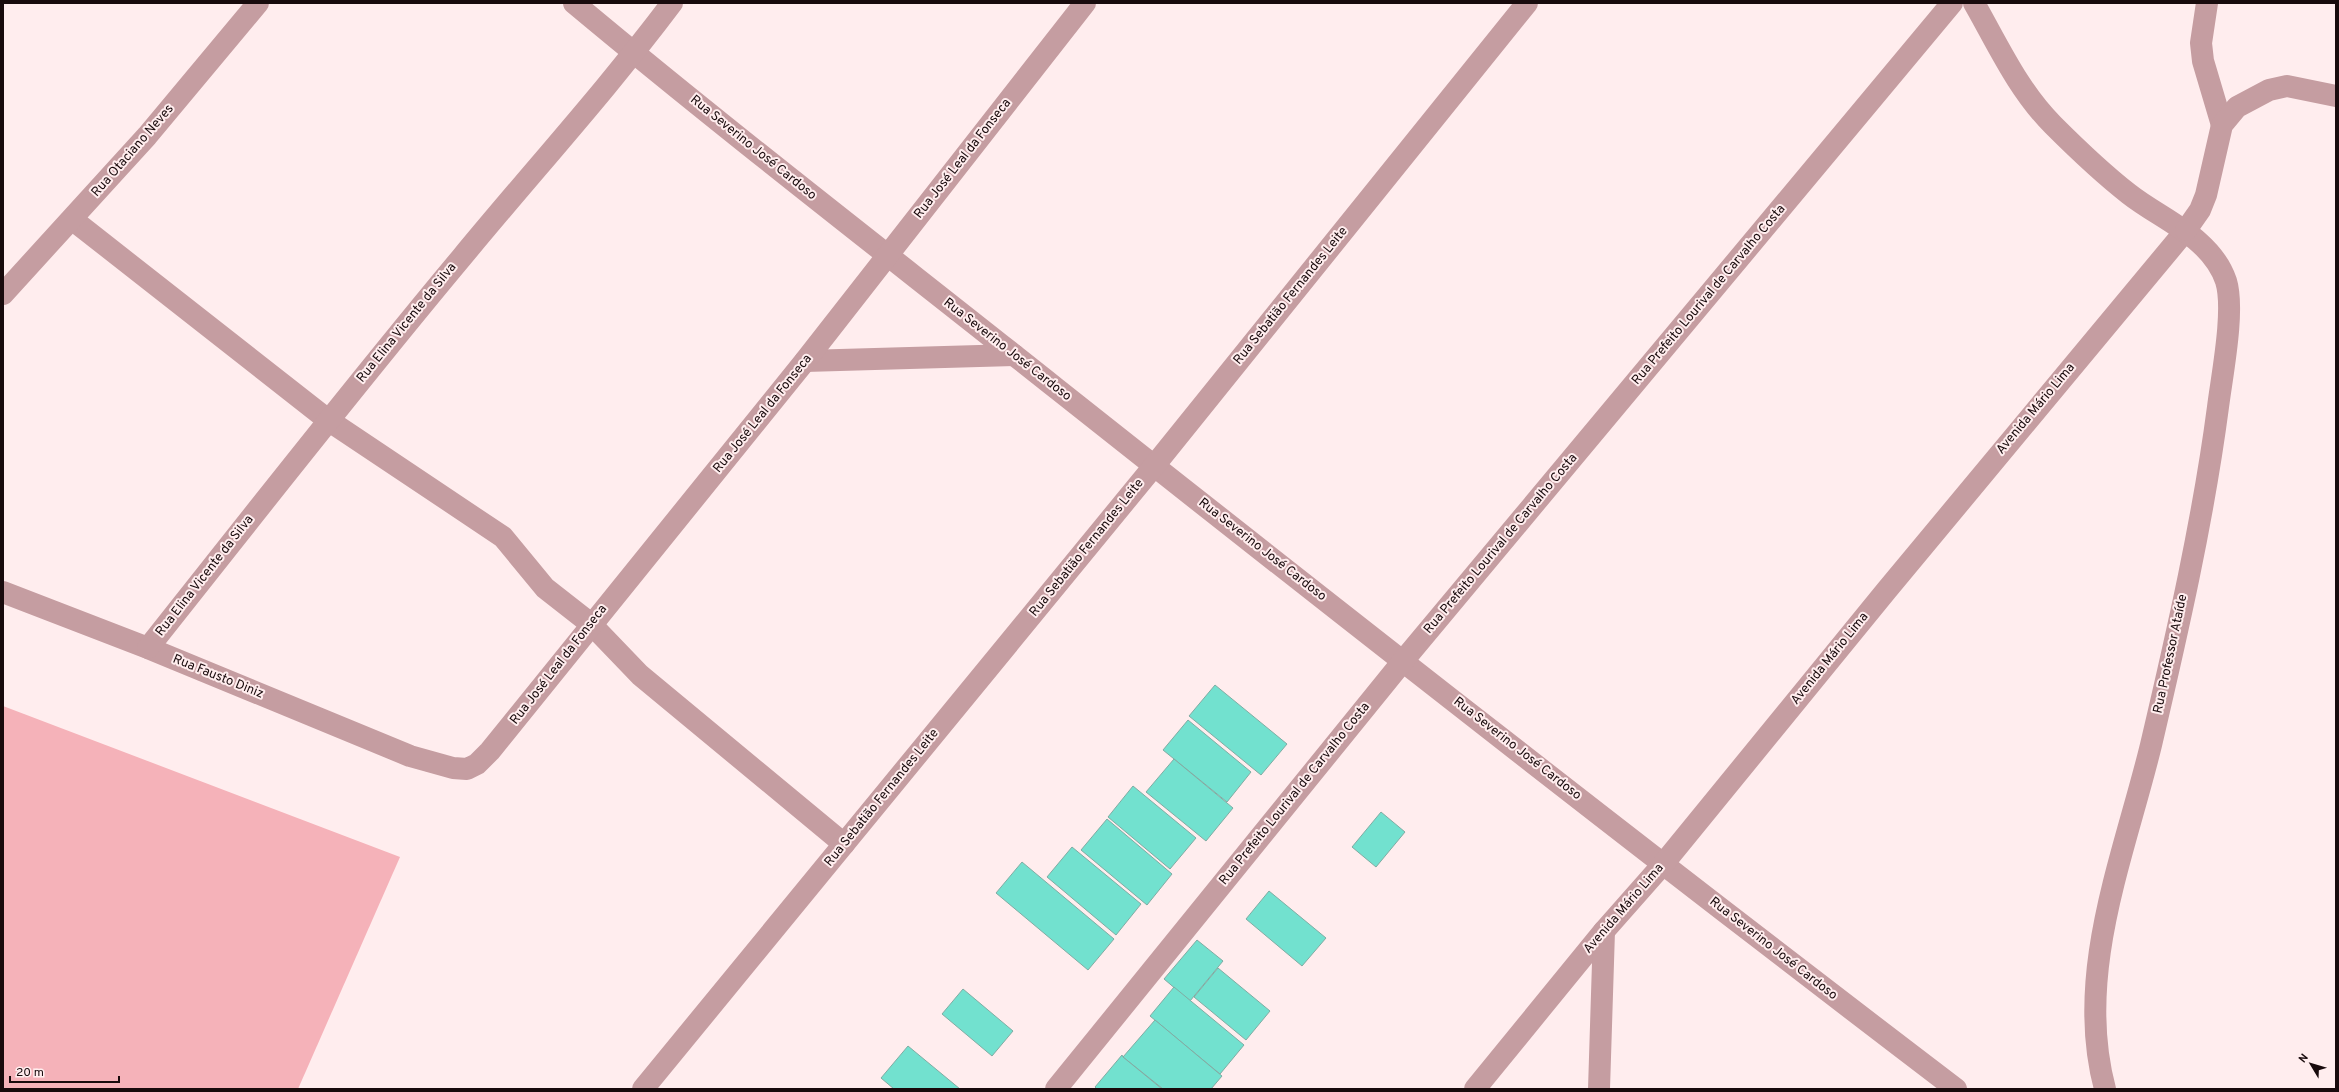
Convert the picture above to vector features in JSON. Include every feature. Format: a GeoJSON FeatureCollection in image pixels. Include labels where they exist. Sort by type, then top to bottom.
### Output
{"type":"FeatureCollection","features":[{"type":"Feature","properties":{"kind":"street","name":"Rua Otaciano Neves"},"geometry":{"type":"LineString","coordinates":[[3,294],[73,220],[258,3]]}},
{"type":"Feature","properties":{"kind":"street","name":"Rua Severino José Cardoso"},"geometry":{"type":"LineString","coordinates":[[574,3],[634,53],[888,256],[1154,466],[1664,863],[1766,945],[1956,1089]]}},
{"type":"Feature","properties":{"kind":"street","name":"Rua Elina Vicente da Silva"},"geometry":{"type":"LineString","coordinates":[[148,648],[328,420],[461,257],[634,53],[672,3]]}},
{"type":"Feature","properties":{"kind":"street","name":"Rua José Leal da Fonseca"},"geometry":{"type":"LineString","coordinates":[[410,756],[452,768],[467,769],[477,764],[515,721],[591,624],[805,361],[1085,3]]}},
{"type":"Feature","properties":{"kind":"street","name":"Rua Sebatião Fernandes Leite"},"geometry":{"type":"LineString","coordinates":[[643,1089],[1154,466],[1527,3]]}},
{"type":"Feature","properties":{"kind":"street","name":"Rua Prefeito Lourival de Carvalho Costa"},"geometry":{"type":"LineString","coordinates":[[1056,1089],[1403,661],[1952,3]]}},
{"type":"Feature","properties":{"kind":"street","name":"Rua Professor Ataíde"},"geometry":{"type":"LineString","coordinates":[[1974,3],[2021,87],[2051,124],[2106,176],[2132,196],[2186,230],[2218,264],[2226,283],[2229,308],[2213,442],[2197,535],[2150,748],[2122,852],[2100,949],[2096,992],[2098,1066],[2104,1089]]}},
{"type":"Feature","properties":{"kind":"street"},"geometry":{"type":"LineString","coordinates":[[2207,3],[2201,43],[2203,61],[2222,126]]}},
{"type":"Feature","properties":{"kind":"street"},"geometry":{"type":"LineString","coordinates":[[2222,126],[2237,107],[2269,90],[2287,86],[2336,96]]}},
{"type":"Feature","properties":{"kind":"street","name":"Avenida Mário Lima"},"geometry":{"type":"LineString","coordinates":[[1475,1089],[1604,931],[1664,863],[1891,584],[2186,230],[2200,210],[2206,195],[2222,126]]}},
{"type":"Feature","properties":{"kind":"street"},"geometry":{"type":"LineString","coordinates":[[73,220],[328,420],[503,537],[546,588],[591,624],[640,675],[844,844]]}},
{"type":"Feature","properties":{"kind":"street"},"geometry":{"type":"LineString","coordinates":[[805,361],[1014,355]]}},
{"type":"Feature","properties":{"kind":"street","name":"Rua Fausto Diniz"},"geometry":{"type":"LineString","coordinates":[[3,592],[148,648],[410,756]]}},
{"type":"Feature","properties":{"kind":"street"},"geometry":{"type":"LineString","coordinates":[[1599,1089],[1604,931]]}},
{"type":"Feature","properties":{"kind":"shaded area"},"geometry":{"type":"Polygon","coordinates":[[[3,706],[400,857],[298,1089],[3,1089],[3,706]]]}},
{"type":"Feature","properties":{"kind":"building"},"geometry":{"type":"Polygon","coordinates":[[[1215,685],[1287,744],[1261,775],[1189,716],[1215,685]]]}},
{"type":"Feature","properties":{"kind":"building"},"geometry":{"type":"Polygon","coordinates":[[[1188,720],[1251,772],[1227,802],[1163,750],[1188,720]]]}},
{"type":"Feature","properties":{"kind":"building"},"geometry":{"type":"Polygon","coordinates":[[[1174,759],[1233,808],[1206,841],[1146,792],[1174,759]]]}},
{"type":"Feature","properties":{"kind":"building"},"geometry":{"type":"Polygon","coordinates":[[[1133,786],[1196,838],[1170,869],[1108,817],[1133,786]]]}},
{"type":"Feature","properties":{"kind":"building"},"geometry":{"type":"Polygon","coordinates":[[[1381,812],[1405,832],[1376,867],[1352,847],[1381,812]]]}},
{"type":"Feature","properties":{"kind":"building"},"geometry":{"type":"Polygon","coordinates":[[[1107,819],[1172,874],[1147,905],[1081,850],[1107,819]]]}},
{"type":"Feature","properties":{"kind":"building"},"geometry":{"type":"Polygon","coordinates":[[[1072,847],[1141,904],[1116,935],[1047,877],[1072,847]]]}},
{"type":"Feature","properties":{"kind":"building"},"geometry":{"type":"Polygon","coordinates":[[[1022,862],[1114,939],[1088,970],[996,893],[1022,862]]]}},
{"type":"Feature","properties":{"kind":"building"},"geometry":{"type":"Polygon","coordinates":[[[1269,891],[1326,938],[1302,966],[1246,919],[1269,891]]]}},
{"type":"Feature","properties":{"kind":"building"},"geometry":{"type":"Polygon","coordinates":[[[1197,940],[1223,961],[1190,1001],[1164,979],[1197,940]]]}},
{"type":"Feature","properties":{"kind":"building"},"geometry":{"type":"Polygon","coordinates":[[[1218,968],[1270,1011],[1246,1040],[1194,997],[1218,968]]]}},
{"type":"Feature","properties":{"kind":"building"},"geometry":{"type":"Polygon","coordinates":[[[1174,987],[1244,1045],[1220,1074],[1150,1016],[1174,987]]]}},
{"type":"Feature","properties":{"kind":"building"},"geometry":{"type":"Polygon","coordinates":[[[963,989],[1013,1031],[992,1056],[942,1014],[963,989]]]}},
{"type":"Feature","properties":{"kind":"building"},"geometry":{"type":"Polygon","coordinates":[[[1155,1020],[1222,1076],[1211,1089],[1163,1089],[1123,1057],[1155,1020]]]}},
{"type":"Feature","properties":{"kind":"building"},"geometry":{"type":"Polygon","coordinates":[[[908,1046],[960,1089],[894,1089],[881,1078],[908,1046]]]}},
{"type":"Feature","properties":{"kind":"building"},"geometry":{"type":"Polygon","coordinates":[[[1122,1055],[1162,1089],[1097,1089],[1095,1087],[1122,1055]]]}}]}
